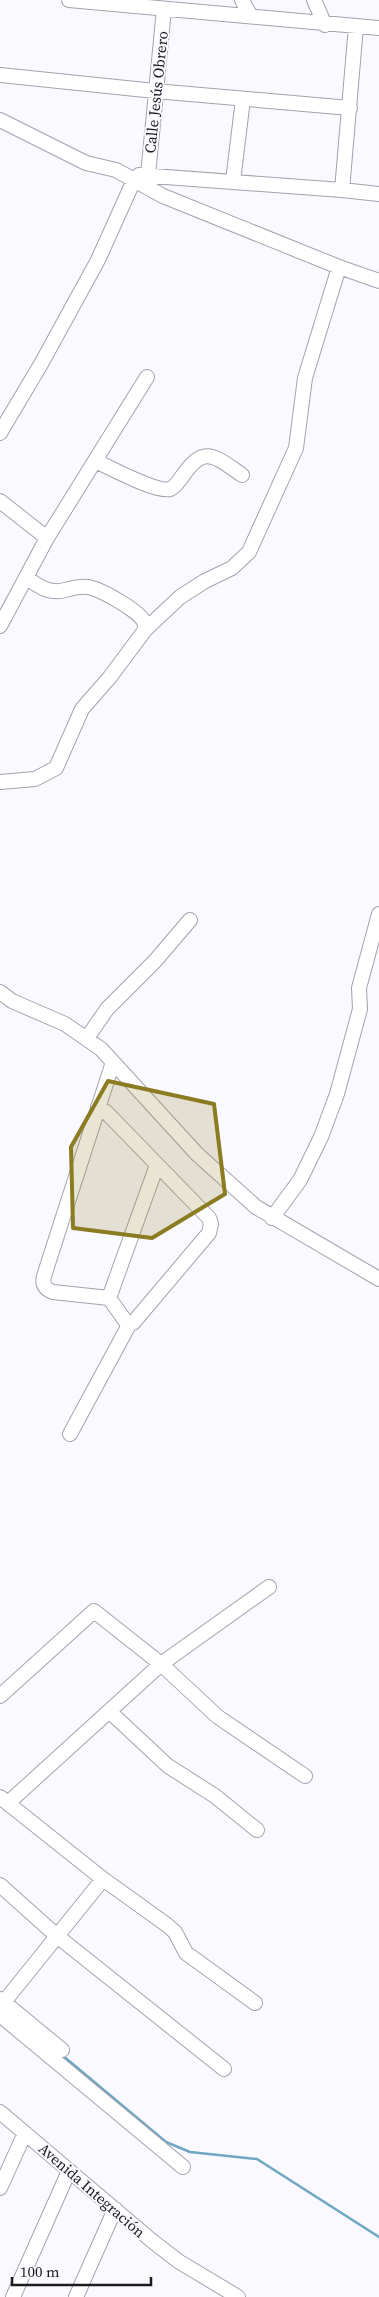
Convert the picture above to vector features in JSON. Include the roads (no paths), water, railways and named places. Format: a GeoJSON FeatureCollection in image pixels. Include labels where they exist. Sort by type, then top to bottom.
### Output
{"type":"FeatureCollection","features":[{"type":"Feature","properties":{"kind":"street"},"geometry":{"type":"LineString","coordinates":[[69,0],[379,28]]}},
{"type":"Feature","properties":{"kind":"street"},"geometry":{"type":"LineString","coordinates":[[242,0],[250,15]]}},
{"type":"Feature","properties":{"kind":"street"},"geometry":{"type":"LineString","coordinates":[[314,0],[325,24]]}},
{"type":"Feature","properties":{"kind":"street","name":"Calle Jesús Obrero"},"geometry":{"type":"LineString","coordinates":[[148,175],[164,9]]}},
{"type":"Feature","properties":{"kind":"street"},"geometry":{"type":"LineString","coordinates":[[342,190],[356,26]]}},
{"type":"Feature","properties":{"kind":"street"},"geometry":{"type":"LineString","coordinates":[[0,75],[350,108]]}},
{"type":"Feature","properties":{"kind":"street"},"geometry":{"type":"LineString","coordinates":[[233,181],[243,99]]}},
{"type":"Feature","properties":{"kind":"street"},"geometry":{"type":"LineString","coordinates":[[0,120],[86,163],[116,170],[163,196],[339,268],[379,281]]}},
{"type":"Feature","properties":{"kind":"street"},"geometry":{"type":"LineString","coordinates":[[0,433],[41,364],[98,260],[134,180],[139,175],[379,194]]}},
{"type":"Feature","properties":{"kind":"street"},"geometry":{"type":"LineString","coordinates":[[0,782],[35,779],[56,768],[82,709],[110,677],[145,630],[180,597],[205,581],[232,568],[249,552],[296,448],[305,378],[339,268]]}},
{"type":"Feature","properties":{"kind":"street"},"geometry":{"type":"LineString","coordinates":[[0,626],[47,538],[147,377]]}},
{"type":"Feature","properties":{"kind":"street"},"geometry":{"type":"LineString","coordinates":[[95,461],[156,488],[169,490],[176,486],[190,464],[197,458],[208,456],[222,461],[242,475]]}},
{"type":"Feature","properties":{"kind":"street"},"geometry":{"type":"LineString","coordinates":[[0,501],[47,538]]}},
{"type":"Feature","properties":{"kind":"street"},"geometry":{"type":"LineString","coordinates":[[26,577],[43,590],[58,592],[78,586],[89,587],[103,593],[134,611],[144,621],[145,630]]}},
{"type":"Feature","properties":{"kind":"street"},"geometry":{"type":"LineString","coordinates":[[272,1218],[300,1180],[321,1137],[337,1094],[360,1009],[359,988],[379,914]]}},
{"type":"Feature","properties":{"kind":"street"},"geometry":{"type":"LineString","coordinates":[[87,1038],[107,1009],[155,961],[190,920]]}},
{"type":"Feature","properties":{"kind":"street"},"geometry":{"type":"LineString","coordinates":[[0,992],[6,1000],[65,1024],[87,1038],[113,1062],[197,1154],[241,1196],[272,1218],[379,1279]]}},
{"type":"Feature","properties":{"kind":"street"},"geometry":{"type":"LineString","coordinates":[[98,1107],[106,1112],[209,1218],[211,1227],[209,1233],[136,1321],[130,1322],[126,1322],[109,1298],[53,1292],[47,1289],[43,1283],[98,1107],[113,1062]]}},
{"type":"Feature","properties":{"kind":"street"},"geometry":{"type":"LineString","coordinates":[[109,1298],[157,1166]]}},
{"type":"Feature","properties":{"kind":"street"},"geometry":{"type":"LineString","coordinates":[[70,1434],[130,1322]]}},
{"type":"Feature","properties":{"kind":"street"},"geometry":{"type":"LineString","coordinates":[[255,2003],[201,1966],[186,1953],[175,1932],[103,1879],[4,1800],[109,1711],[160,1664],[269,1587]]}},
{"type":"Feature","properties":{"kind":"street"},"geometry":{"type":"LineString","coordinates":[[0,1696],[94,1611],[160,1664],[218,1717],[305,1776]]}},
{"type":"Feature","properties":{"kind":"street"},"geometry":{"type":"LineString","coordinates":[[109,1711],[168,1766],[222,1801],[257,1830]]}},
{"type":"Feature","properties":{"kind":"street"},"geometry":{"type":"LineString","coordinates":[[1,2006],[103,1879]]}},
{"type":"Feature","properties":{"kind":"street"},"geometry":{"type":"LineString","coordinates":[[0,1884],[57,1936],[224,2070]]}},
{"type":"Feature","properties":{"kind":"street"},"geometry":{"type":"LineString","coordinates":[[1,2006],[62,2050]]}},
{"type":"Feature","properties":{"kind":"street"},"geometry":{"type":"LineString","coordinates":[[1,2006],[182,2168]]}},
{"type":"Feature","properties":{"kind":"street","name":"Avenida Integración"},"geometry":{"type":"LineString","coordinates":[[0,2112],[178,2261],[238,2297]]}},
{"type":"Feature","properties":{"kind":"street"},"geometry":{"type":"LineString","coordinates":[[0,2188],[25,2133]]}},
{"type":"Feature","properties":{"kind":"street"},"geometry":{"type":"LineString","coordinates":[[13,2297],[69,2171]]}},
{"type":"Feature","properties":{"kind":"street"},"geometry":{"type":"LineString","coordinates":[[76,2297],[115,2209]]}},
{"type":"Feature","properties":{"kind":"waterway"},"geometry":{"type":"LineString","coordinates":[[62,2055],[166,2142],[190,2152],[257,2159],[379,2237]]}}]}
